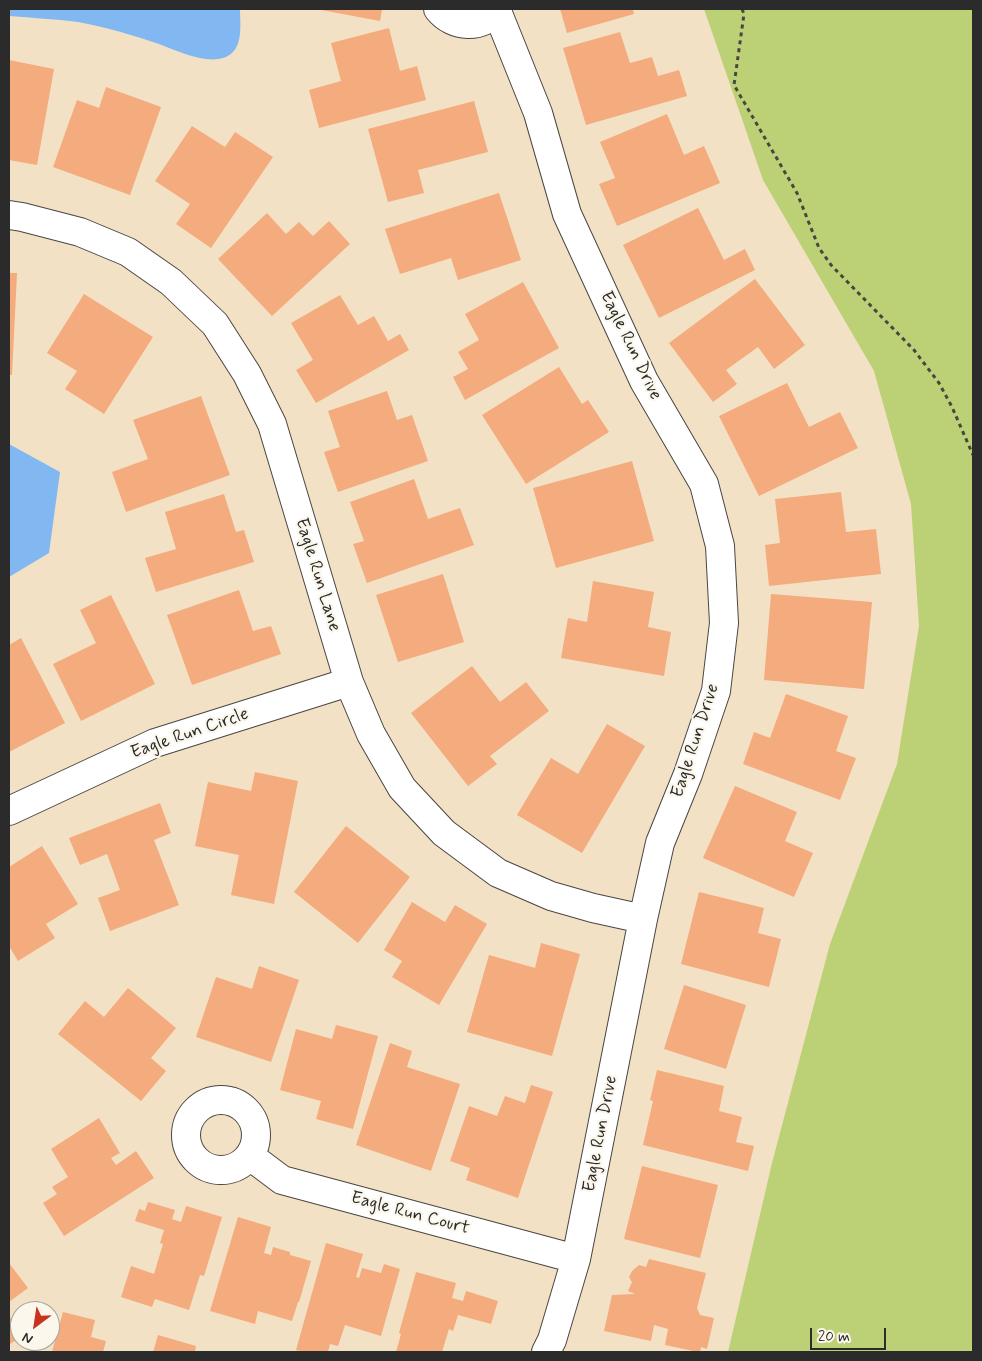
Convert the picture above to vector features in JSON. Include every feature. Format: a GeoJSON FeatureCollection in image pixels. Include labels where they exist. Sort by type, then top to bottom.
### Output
{"type":"FeatureCollection","features":[{"type":"Feature","properties":{"kind":"street","name":"Eagle Run Drive"},"geometry":{"type":"LineString","coordinates":[[438,9],[443,15],[456,22],[471,24],[485,20],[497,10],[538,113],[567,214],[644,381],[704,484],[720,546],[724,623],[716,691],[688,774],[660,842],[576,1259],[552,1340],[546,1352]]}},
{"type":"Feature","properties":{"kind":"street","name":"Eagle Run Lane"},"geometry":{"type":"LineString","coordinates":[[9,215],[80,232],[128,252],[172,282],[215,324],[247,374],[272,424],[349,682],[371,734],[402,788],[444,833],[498,873],[551,896],[643,919]]}},
{"type":"Feature","properties":{"kind":"street","name":"Eagle Run Circle"},"geometry":{"type":"LineString","coordinates":[[9,811],[155,743],[349,682]]}},
{"type":"Feature","properties":{"kind":"street","name":"Eagle Run Court"},"geometry":{"type":"LineString","coordinates":[[250,1156],[282,1180],[576,1259]]}},
{"type":"Feature","properties":{"kind":"path"},"geometry":{"type":"LineString","coordinates":[[742,9],[744,14],[734,86],[797,193],[819,248],[831,265],[914,350],[924,363],[943,391],[973,455]]}},
{"type":"Feature","properties":{"kind":"green space"},"geometry":{"type":"Polygon","coordinates":[[[704,9],[973,9],[973,1352],[728,1352],[772,1163],[830,944],[897,764],[919,626],[911,504],[874,371],[763,180],[704,9]]]}},
{"type":"Feature","properties":{"kind":"water"},"geometry":{"type":"Polygon","coordinates":[[[9,9],[240,9],[240,36],[236,48],[226,57],[218,59],[201,58],[139,37],[88,24],[9,16],[9,9]]]}},
{"type":"Feature","properties":{"kind":"water"},"geometry":{"type":"Polygon","coordinates":[[[9,444],[60,472],[49,553],[9,577],[9,444]]]}},
{"type":"Feature","properties":{"kind":"building"},"geometry":{"type":"Polygon","coordinates":[[[316,9],[382,9],[380,21],[316,9]]]}},
{"type":"Feature","properties":{"kind":"building"},"geometry":{"type":"Polygon","coordinates":[[[560,9],[633,9],[634,14],[567,33],[560,9]]]}},
{"type":"Feature","properties":{"kind":"building"},"geometry":{"type":"Polygon","coordinates":[[[389,28],[400,71],[417,66],[426,100],[319,128],[309,90],[341,81],[331,43],[389,28]]]}},
{"type":"Feature","properties":{"kind":"building"},"geometry":{"type":"Polygon","coordinates":[[[620,32],[630,63],[652,57],[658,76],[679,70],[687,96],[586,125],[563,48],[620,32]]]}},
{"type":"Feature","properties":{"kind":"building"},"geometry":{"type":"Polygon","coordinates":[[[9,60],[54,69],[37,165],[9,160],[9,60]]]}},
{"type":"Feature","properties":{"kind":"building"},"geometry":{"type":"Polygon","coordinates":[[[106,87],[161,107],[130,195],[53,167],[77,100],[99,108],[106,87]]]}},
{"type":"Feature","properties":{"kind":"building"},"geometry":{"type":"Polygon","coordinates":[[[474,101],[488,152],[418,170],[424,193],[388,202],[368,129],[474,101]]]}},
{"type":"Feature","properties":{"kind":"building"},"geometry":{"type":"Polygon","coordinates":[[[667,114],[684,155],[704,146],[720,183],[617,226],[599,184],[615,178],[600,142],[667,114]]]}},
{"type":"Feature","properties":{"kind":"building"},"geometry":{"type":"Polygon","coordinates":[[[192,126],[225,147],[235,132],[273,157],[211,248],[176,224],[190,204],[155,181],[192,126]]]}},
{"type":"Feature","properties":{"kind":"building"},"geometry":{"type":"Polygon","coordinates":[[[499,193],[521,260],[458,280],[451,258],[400,274],[385,229],[499,193]]]}},
{"type":"Feature","properties":{"kind":"building"},"geometry":{"type":"Polygon","coordinates":[[[698,208],[724,260],[745,249],[755,270],[659,318],[623,245],[698,208]]]}},
{"type":"Feature","properties":{"kind":"building"},"geometry":{"type":"Polygon","coordinates":[[[267,213],[286,234],[299,222],[313,236],[329,221],[350,244],[272,316],[218,259],[267,213]]]}},
{"type":"Feature","properties":{"kind":"building"},"geometry":{"type":"Polygon","coordinates":[[[9,273],[17,273],[12,375],[9,375],[9,273]]]}},
{"type":"Feature","properties":{"kind":"building"},"geometry":{"type":"Polygon","coordinates":[[[755,279],[805,345],[774,369],[758,347],[726,370],[737,384],[713,402],[669,343],[755,279]]]}},
{"type":"Feature","properties":{"kind":"building"},"geometry":{"type":"Polygon","coordinates":[[[523,282],[559,348],[465,400],[453,377],[468,369],[458,352],[479,340],[465,314],[523,282]]]}},
{"type":"Feature","properties":{"kind":"building"},"geometry":{"type":"Polygon","coordinates":[[[84,294],[153,337],[104,414],[65,389],[77,371],[47,353],[84,294]]]}},
{"type":"Feature","properties":{"kind":"building"},"geometry":{"type":"Polygon","coordinates":[[[340,295],[358,325],[374,316],[388,341],[400,334],[409,350],[316,403],[296,370],[313,360],[291,323],[340,295]]]}},
{"type":"Feature","properties":{"kind":"building"},"geometry":{"type":"Polygon","coordinates":[[[559,367],[582,404],[588,400],[609,432],[526,484],[482,415],[559,367]]]}},
{"type":"Feature","properties":{"kind":"building"},"geometry":{"type":"Polygon","coordinates":[[[787,383],[809,427],[840,412],[858,448],[759,496],[719,416],[787,383]]]}},
{"type":"Feature","properties":{"kind":"building"},"geometry":{"type":"Polygon","coordinates":[[[387,391],[397,420],[412,415],[428,461],[338,492],[324,452],[340,447],[328,411],[387,391]]]}},
{"type":"Feature","properties":{"kind":"building"},"geometry":{"type":"Polygon","coordinates":[[[201,396],[230,475],[126,512],[112,472],[148,459],[133,420],[201,396]]]}},
{"type":"Feature","properties":{"kind":"building"},"geometry":{"type":"Polygon","coordinates":[[[632,461],[654,541],[556,568],[533,488],[632,461]]]}},
{"type":"Feature","properties":{"kind":"building"},"geometry":{"type":"Polygon","coordinates":[[[414,479],[428,519],[460,508],[474,545],[367,583],[353,544],[364,541],[350,502],[414,479]]]}},
{"type":"Feature","properties":{"kind":"building"},"geometry":{"type":"Polygon","coordinates":[[[841,492],[846,532],[876,529],[881,574],[769,586],[765,545],[780,543],[775,499],[841,492]]]}},
{"type":"Feature","properties":{"kind":"building"},"geometry":{"type":"Polygon","coordinates":[[[224,494],[236,532],[244,530],[254,562],[156,592],[145,558],[176,549],[165,512],[224,494]]]}},
{"type":"Feature","properties":{"kind":"building"},"geometry":{"type":"Polygon","coordinates":[[[443,574],[464,642],[398,662],[376,595],[443,574]]]}},
{"type":"Feature","properties":{"kind":"building"},"geometry":{"type":"Polygon","coordinates":[[[593,581],[654,592],[648,627],[671,632],[664,676],[561,658],[568,618],[587,622],[593,581]]]}},
{"type":"Feature","properties":{"kind":"building"},"geometry":{"type":"Polygon","coordinates":[[[239,590],[253,631],[271,626],[281,654],[192,685],[167,615],[239,590]]]}},
{"type":"Feature","properties":{"kind":"building"},"geometry":{"type":"Polygon","coordinates":[[[771,594],[872,602],[864,689],[764,680],[771,594]]]}},
{"type":"Feature","properties":{"kind":"building"},"geometry":{"type":"Polygon","coordinates":[[[111,595],[155,684],[81,721],[53,664],[96,643],[80,610],[111,595]]]}},
{"type":"Feature","properties":{"kind":"building"},"geometry":{"type":"Polygon","coordinates":[[[21,638],[65,723],[9,752],[9,645],[21,638]]]}},
{"type":"Feature","properties":{"kind":"building"},"geometry":{"type":"Polygon","coordinates":[[[472,666],[500,702],[526,682],[549,711],[490,756],[497,764],[468,786],[411,713],[472,666]]]}},
{"type":"Feature","properties":{"kind":"building"},"geometry":{"type":"Polygon","coordinates":[[[786,694],[848,716],[836,751],[856,758],[840,800],[743,764],[754,732],[770,738],[786,694]]]}},
{"type":"Feature","properties":{"kind":"building"},"geometry":{"type":"Polygon","coordinates":[[[607,724],[645,746],[582,853],[517,815],[551,758],[578,774],[607,724]]]}},
{"type":"Feature","properties":{"kind":"building"},"geometry":{"type":"Polygon","coordinates":[[[255,772],[298,781],[274,904],[231,895],[239,855],[195,846],[208,782],[251,791],[255,772]]]}},
{"type":"Feature","properties":{"kind":"building"},"geometry":{"type":"Polygon","coordinates":[[[735,786],[797,812],[785,841],[813,853],[794,897],[703,858],[735,786]]]}},
{"type":"Feature","properties":{"kind":"building"},"geometry":{"type":"Polygon","coordinates":[[[160,803],[171,833],[154,840],[179,905],[110,931],[98,898],[120,890],[107,854],[80,865],[69,838],[160,803]]]}},
{"type":"Feature","properties":{"kind":"building"},"geometry":{"type":"Polygon","coordinates":[[[346,826],[410,877],[358,943],[294,892],[346,826]]]}},
{"type":"Feature","properties":{"kind":"building"},"geometry":{"type":"Polygon","coordinates":[[[42,846],[78,904],[46,924],[55,938],[18,961],[9,946],[9,867],[42,846]]]}},
{"type":"Feature","properties":{"kind":"building"},"geometry":{"type":"Polygon","coordinates":[[[699,892],[764,908],[758,933],[781,939],[769,987],[681,964],[699,892]]]}},
{"type":"Feature","properties":{"kind":"building"},"geometry":{"type":"Polygon","coordinates":[[[412,902],[445,922],[455,905],[487,924],[439,1005],[392,977],[402,961],[384,950],[412,902]]]}},
{"type":"Feature","properties":{"kind":"building"},"geometry":{"type":"Polygon","coordinates":[[[541,943],[580,954],[552,1056],[467,1032],[489,955],[535,968],[541,943]]]}},
{"type":"Feature","properties":{"kind":"building"},"geometry":{"type":"Polygon","coordinates":[[[259,966],[299,980],[271,1062],[196,1037],[216,977],[252,989],[259,966]]]}},
{"type":"Feature","properties":{"kind":"building"},"geometry":{"type":"Polygon","coordinates":[[[684,985],[746,1005],[726,1069],[664,1049],[684,985]]]}},
{"type":"Feature","properties":{"kind":"building"},"geometry":{"type":"Polygon","coordinates":[[[128,988],[176,1028],[151,1058],[166,1071],[141,1101],[58,1034],[85,1001],[104,1017],[128,988]]]}},
{"type":"Feature","properties":{"kind":"building"},"geometry":{"type":"Polygon","coordinates":[[[336,1025],[378,1036],[353,1129],[316,1119],[321,1101],[280,1090],[296,1029],[332,1039],[336,1025]]]}},
{"type":"Feature","properties":{"kind":"building"},"geometry":{"type":"Polygon","coordinates":[[[390,1043],[412,1051],[407,1067],[460,1084],[431,1171],[356,1145],[390,1043]]]}},
{"type":"Feature","properties":{"kind":"building"},"geometry":{"type":"Polygon","coordinates":[[[657,1070],[724,1086],[719,1111],[742,1117],[736,1142],[754,1146],[748,1171],[643,1145],[653,1101],[650,1100],[657,1070]]]}},
{"type":"Feature","properties":{"kind":"building"},"geometry":{"type":"Polygon","coordinates":[[[531,1085],[553,1092],[518,1198],[466,1180],[470,1168],[450,1161],[469,1106],[497,1116],[505,1096],[525,1103],[531,1085]]]}},
{"type":"Feature","properties":{"kind":"building"},"geometry":{"type":"Polygon","coordinates":[[[99,1118],[120,1153],[111,1158],[116,1165],[136,1151],[154,1178],[64,1236],[43,1203],[57,1194],[52,1187],[68,1177],[51,1149],[99,1118]]]}},
{"type":"Feature","properties":{"kind":"building"},"geometry":{"type":"Polygon","coordinates":[[[642,1166],[718,1185],[700,1258],[624,1239],[642,1166]]]}},
{"type":"Feature","properties":{"kind":"building"},"geometry":{"type":"Polygon","coordinates":[[[148,1202],[175,1210],[172,1219],[181,1222],[186,1206],[222,1217],[204,1276],[200,1275],[189,1310],[155,1299],[152,1307],[121,1297],[131,1266],[154,1274],[163,1244],[160,1243],[164,1230],[135,1221],[139,1209],[145,1211],[148,1202]]]}},
{"type":"Feature","properties":{"kind":"building"},"geometry":{"type":"Polygon","coordinates":[[[238,1217],[271,1227],[264,1253],[271,1255],[273,1247],[290,1252],[290,1255],[311,1261],[292,1321],[258,1311],[255,1324],[210,1311],[238,1217]]]}},
{"type":"Feature","properties":{"kind":"building"},"geometry":{"type":"Polygon","coordinates":[[[326,1243],[363,1254],[356,1277],[359,1278],[362,1268],[381,1273],[384,1264],[400,1269],[381,1336],[345,1325],[338,1346],[330,1344],[328,1352],[304,1352],[296,1350],[326,1243]]]}},
{"type":"Feature","properties":{"kind":"building"},"geometry":{"type":"Polygon","coordinates":[[[649,1259],[706,1273],[697,1308],[700,1315],[714,1318],[707,1349],[701,1347],[700,1352],[698,1352],[665,1345],[668,1329],[654,1325],[651,1341],[604,1331],[612,1295],[635,1294],[628,1291],[632,1282],[629,1277],[632,1271],[639,1265],[646,1267],[649,1259]]]}},
{"type":"Feature","properties":{"kind":"building"},"geometry":{"type":"Polygon","coordinates":[[[9,1263],[28,1288],[9,1302],[9,1263]]]}},
{"type":"Feature","properties":{"kind":"building"},"geometry":{"type":"Polygon","coordinates":[[[416,1272],[456,1283],[452,1298],[463,1301],[466,1291],[498,1301],[491,1324],[458,1315],[453,1331],[449,1329],[442,1352],[396,1352],[401,1334],[399,1333],[416,1272]]]}},
{"type":"Feature","properties":{"kind":"building"},"geometry":{"type":"Polygon","coordinates":[[[63,1312],[95,1320],[91,1337],[106,1341],[103,1352],[52,1352],[60,1351],[60,1323],[63,1312]]]}},
{"type":"Feature","properties":{"kind":"building"},"geometry":{"type":"Polygon","coordinates":[[[9,1316],[10,1344],[9,1345],[9,1316]]]}},
{"type":"Feature","properties":{"kind":"building"},"geometry":{"type":"Polygon","coordinates":[[[158,1335],[196,1346],[195,1352],[153,1352],[158,1335]]]}}]}
